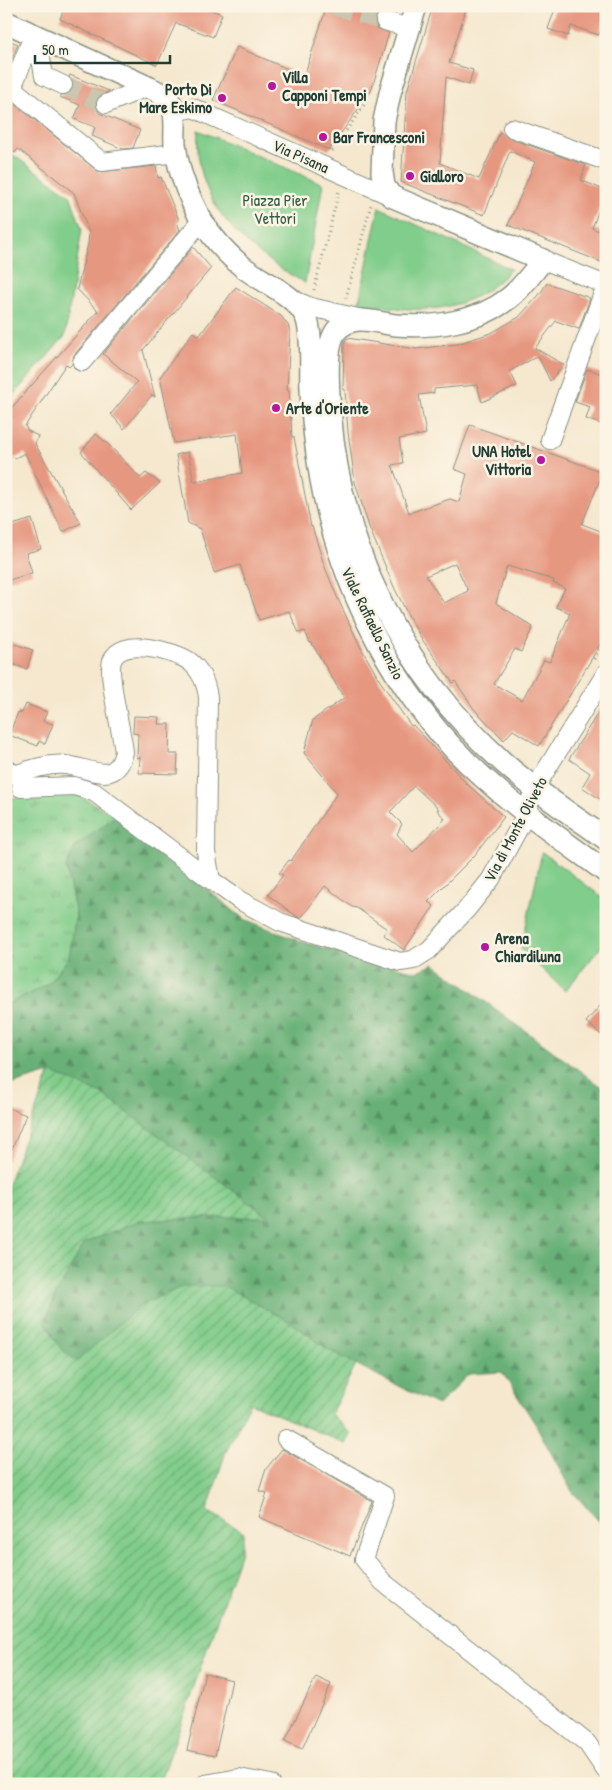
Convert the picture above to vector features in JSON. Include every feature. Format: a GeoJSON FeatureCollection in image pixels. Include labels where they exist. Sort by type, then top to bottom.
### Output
{"type":"FeatureCollection","features":[{"type":"Feature","properties":{"kind":"main road"},"geometry":{"type":"LineString","coordinates":[[382,199],[384,186],[382,172],[384,121],[390,93],[416,6]]}},
{"type":"Feature","properties":{"kind":"main road"},"geometry":{"type":"LineString","coordinates":[[6,22],[36,34],[147,87],[168,100],[174,112],[176,153],[188,192],[212,235],[240,264],[262,281],[302,294]]}},
{"type":"Feature","properties":{"kind":"main road","name":"Via Pisana"},"geometry":{"type":"LineString","coordinates":[[382,199],[543,260]]}},
{"type":"Feature","properties":{"kind":"main road"},"geometry":{"type":"LineString","coordinates":[[362,319],[395,325],[414,326],[441,324],[465,318],[496,306],[509,298],[543,260]]}},
{"type":"Feature","properties":{"kind":"main road","name":"Viale Raffaello Sanzio"},"geometry":{"type":"LineString","coordinates":[[302,294],[304,313],[308,324],[312,422],[321,481],[343,562],[366,616],[400,680],[426,717],[454,749],[482,776],[526,813],[606,872]]}},
{"type":"Feature","properties":{"kind":"main road","name":"Viale Raffaello Sanzio"},"geometry":{"type":"LineString","coordinates":[[362,319],[347,322],[336,330],[330,344],[329,371],[332,432],[338,473],[358,549],[382,604],[422,673],[446,704],[474,735],[535,788]]}},
{"type":"Feature","properties":{"kind":"main road"},"geometry":{"type":"LineString","coordinates":[[535,788],[606,839]]}},
{"type":"Feature","properties":{"kind":"street"},"geometry":{"type":"LineString","coordinates":[[385,21],[409,28]]}},
{"type":"Feature","properties":{"kind":"street"},"geometry":{"type":"LineString","coordinates":[[36,34],[44,76],[63,85]]}},
{"type":"Feature","properties":{"kind":"street"},"geometry":{"type":"LineString","coordinates":[[36,34],[12,88],[102,162],[176,153]]}},
{"type":"Feature","properties":{"kind":"street"},"geometry":{"type":"LineString","coordinates":[[106,104],[147,87]]}},
{"type":"Feature","properties":{"kind":"street","name":"Via Pisana"},"geometry":{"type":"LineString","coordinates":[[174,112],[193,108],[382,199]]}},
{"type":"Feature","properties":{"kind":"street"},"geometry":{"type":"LineString","coordinates":[[512,128],[606,161]]}},
{"type":"Feature","properties":{"kind":"street"},"geometry":{"type":"LineString","coordinates":[[82,362],[202,220]]}},
{"type":"Feature","properties":{"kind":"street","name":"Via Pisana"},"geometry":{"type":"LineString","coordinates":[[543,260],[606,285]]}},
{"type":"Feature","properties":{"kind":"street"},"geometry":{"type":"LineString","coordinates":[[550,440],[606,285]]}},
{"type":"Feature","properties":{"kind":"street"},"geometry":{"type":"LineString","coordinates":[[302,294],[311,307],[362,319]]}},
{"type":"Feature","properties":{"kind":"street","name":"Via di Monte Oliveto"},"geometry":{"type":"LineString","coordinates":[[12,782],[37,768],[65,765],[95,772],[114,770],[120,765],[124,752],[110,670],[114,656],[124,649],[138,647],[168,653],[188,661],[201,673],[208,697],[206,852],[211,880]]}},
{"type":"Feature","properties":{"kind":"street","name":"Via di Monte Oliveto"},"geometry":{"type":"LineString","coordinates":[[12,782],[74,786],[94,792],[239,900],[280,922],[400,962],[413,960],[429,950],[467,909],[491,879],[520,826],[535,788],[606,673]]}},
{"type":"Feature","properties":{"kind":"street"},"geometry":{"type":"LineString","coordinates":[[286,1439],[385,1496],[364,1560],[383,1582],[587,1743],[606,1771]]}},
{"type":"Feature","properties":{"kind":"street"},"geometry":{"type":"LineString","coordinates":[[206,1784],[239,1778],[271,1784]]}},
{"type":"Feature","properties":{"kind":"path"},"geometry":{"type":"LineString","coordinates":[[325,151],[330,153],[369,98]]}},
{"type":"Feature","properties":{"kind":"path"},"geometry":{"type":"LineString","coordinates":[[314,290],[340,190]]}},
{"type":"Feature","properties":{"kind":"path"},"geometry":{"type":"LineString","coordinates":[[345,302],[382,199]]}},
{"type":"Feature","properties":{"kind":"path"},"geometry":{"type":"LineString","coordinates":[[302,294],[314,290],[322,293]]}},
{"type":"Feature","properties":{"kind":"green space","name":"Piazza Pier Vettori"},"geometry":{"type":"Polygon","coordinates":[[[198,130],[323,184],[305,283],[263,256],[227,222],[214,202],[204,180],[198,156],[198,130]]]}},
{"type":"Feature","properties":{"kind":"green space"},"geometry":{"type":"Polygon","coordinates":[[[6,150],[70,195],[82,229],[65,336],[10,399],[6,398],[6,150]]]}},
{"type":"Feature","properties":{"kind":"green space"},"geometry":{"type":"Polygon","coordinates":[[[379,207],[511,269],[478,296],[441,308],[401,309],[359,302],[379,207]]]}},
{"type":"Feature","properties":{"kind":"green space"},"geometry":{"type":"Polygon","coordinates":[[[71,791],[116,816],[66,867],[76,915],[69,958],[47,985],[6,1005],[6,802],[13,798],[71,791]]]}},
{"type":"Feature","properties":{"kind":"green space"},"geometry":{"type":"Polygon","coordinates":[[[116,816],[244,919],[302,942],[416,972],[434,964],[606,1090],[606,1529],[571,1490],[536,1425],[502,1372],[469,1374],[438,1405],[327,1349],[292,1323],[183,1286],[141,1306],[77,1362],[61,1349],[45,1321],[57,1293],[84,1243],[138,1221],[217,1217],[268,1217],[50,1073],[6,1086],[6,1005],[47,985],[69,958],[76,915],[66,867],[76,846],[116,816]]]}},
{"type":"Feature","properties":{"kind":"green space"},"geometry":{"type":"Polygon","coordinates":[[[542,852],[606,900],[606,941],[565,991],[521,949],[542,852]]]}},
{"type":"Feature","properties":{"kind":"green space"},"geometry":{"type":"Polygon","coordinates":[[[50,1072],[102,1094],[269,1217],[217,1217],[138,1221],[84,1243],[57,1293],[45,1321],[61,1349],[77,1361],[140,1306],[183,1286],[224,1286],[292,1323],[327,1349],[356,1364],[331,1414],[351,1434],[346,1444],[250,1403],[225,1454],[207,1511],[244,1532],[240,1554],[160,1784],[6,1784],[6,1770],[14,1753],[6,1750],[6,1189],[50,1072]]]}},
{"type":"Feature","properties":{"kind":"building"},"geometry":{"type":"Polygon","coordinates":[[[65,6],[202,6],[222,14],[213,37],[176,23],[157,65],[60,19],[65,6]]]}},
{"type":"Feature","properties":{"kind":"building"},"geometry":{"type":"Polygon","coordinates":[[[327,6],[397,6],[396,13],[383,11],[378,13],[375,18],[377,28],[389,33],[371,91],[329,150],[213,100],[237,47],[304,76],[327,6]]]}},
{"type":"Feature","properties":{"kind":"building"},"geometry":{"type":"Polygon","coordinates":[[[433,6],[467,6],[449,63],[473,70],[469,85],[446,77],[440,163],[479,179],[500,132],[508,138],[586,165],[581,180],[606,191],[592,228],[606,234],[606,264],[508,225],[535,162],[510,151],[484,215],[401,182],[407,91],[433,6]]]}},
{"type":"Feature","properties":{"kind":"building"},"geometry":{"type":"Polygon","coordinates":[[[556,6],[606,6],[606,16],[599,35],[571,26],[568,36],[548,29],[556,6]]]}},
{"type":"Feature","properties":{"kind":"building"},"geometry":{"type":"Polygon","coordinates":[[[6,39],[18,44],[6,74],[6,39]]]}},
{"type":"Feature","properties":{"kind":"building"},"geometry":{"type":"Polygon","coordinates":[[[70,75],[109,91],[97,98],[96,108],[99,113],[140,130],[133,148],[123,149],[92,136],[95,127],[74,119],[80,105],[60,97],[61,95],[69,94],[73,89],[70,75]]]}},
{"type":"Feature","properties":{"kind":"building"},"geometry":{"type":"Polygon","coordinates":[[[6,97],[99,172],[156,166],[158,178],[161,177],[179,220],[177,222],[180,230],[74,355],[72,364],[69,367],[66,364],[25,426],[28,431],[38,436],[35,444],[81,523],[63,532],[25,453],[15,458],[6,455],[6,414],[98,311],[77,289],[89,233],[74,193],[18,149],[15,153],[6,146],[6,97]]]}},
{"type":"Feature","properties":{"kind":"building"},"geometry":{"type":"Polygon","coordinates":[[[193,247],[211,268],[143,350],[155,397],[152,395],[124,429],[111,414],[137,382],[103,354],[193,247]]]}},
{"type":"Feature","properties":{"kind":"building"},"geometry":{"type":"Polygon","coordinates":[[[547,283],[590,298],[579,329],[556,321],[535,348],[564,365],[550,381],[538,356],[510,371],[517,386],[482,402],[477,385],[434,389],[434,393],[419,395],[426,434],[399,439],[403,463],[392,465],[409,513],[450,499],[459,502],[467,474],[454,469],[470,425],[603,472],[582,524],[606,533],[606,635],[539,746],[513,730],[504,740],[474,709],[455,681],[453,683],[421,638],[407,613],[369,527],[355,482],[348,432],[345,390],[343,390],[344,343],[347,338],[416,349],[457,344],[491,333],[519,317],[547,283]],[[455,563],[426,576],[444,603],[468,591],[455,563]],[[507,566],[496,603],[533,627],[521,652],[515,649],[494,684],[522,700],[544,660],[550,662],[570,613],[556,607],[565,588],[553,583],[554,580],[507,566]]]}},
{"type":"Feature","properties":{"kind":"building"},"geometry":{"type":"Polygon","coordinates":[[[236,287],[281,316],[288,325],[290,332],[287,390],[289,390],[292,437],[294,437],[311,527],[338,599],[360,646],[380,681],[411,726],[413,725],[467,784],[504,817],[474,856],[428,902],[434,906],[404,950],[384,935],[387,929],[357,908],[352,907],[325,886],[301,918],[268,895],[283,875],[279,873],[289,860],[291,861],[337,793],[304,753],[313,720],[344,698],[310,643],[305,631],[299,633],[289,611],[259,620],[240,565],[214,573],[200,529],[188,523],[176,455],[188,452],[194,482],[242,473],[237,434],[174,443],[160,377],[193,332],[199,336],[236,287]],[[414,786],[390,812],[402,824],[397,834],[413,852],[445,819],[437,810],[439,809],[414,786]]]}},
{"type":"Feature","properties":{"kind":"building"},"geometry":{"type":"Polygon","coordinates":[[[587,369],[606,375],[606,426],[586,419],[590,407],[575,402],[587,369]]]}},
{"type":"Feature","properties":{"kind":"building"},"geometry":{"type":"Polygon","coordinates":[[[96,434],[140,478],[146,473],[160,483],[131,510],[81,452],[96,434]]]}},
{"type":"Feature","properties":{"kind":"building"},"geometry":{"type":"Polygon","coordinates":[[[32,519],[41,549],[26,553],[32,573],[6,581],[6,527],[32,519]]]}},
{"type":"Feature","properties":{"kind":"building"},"geometry":{"type":"Polygon","coordinates":[[[6,641],[33,650],[27,669],[6,662],[6,641]]]}},
{"type":"Feature","properties":{"kind":"building"},"geometry":{"type":"Polygon","coordinates":[[[606,700],[606,803],[582,787],[590,773],[569,759],[606,700]]]}},
{"type":"Feature","properties":{"kind":"building"},"geometry":{"type":"Polygon","coordinates":[[[26,704],[47,712],[43,721],[53,724],[45,744],[39,741],[38,746],[9,735],[18,712],[22,713],[26,704]]]}},
{"type":"Feature","properties":{"kind":"building"},"geometry":{"type":"Polygon","coordinates":[[[134,716],[159,717],[158,724],[170,724],[169,754],[178,754],[177,774],[139,773],[140,757],[137,758],[138,734],[133,733],[134,716]]]}},
{"type":"Feature","properties":{"kind":"building"},"geometry":{"type":"Polygon","coordinates":[[[606,999],[606,1039],[586,1022],[606,999]]]}},
{"type":"Feature","properties":{"kind":"building"},"geometry":{"type":"Polygon","coordinates":[[[6,1107],[26,1115],[7,1161],[6,1161],[6,1107]]]}},
{"type":"Feature","properties":{"kind":"building"},"geometry":{"type":"Polygon","coordinates":[[[282,1449],[372,1501],[350,1556],[259,1517],[267,1493],[259,1491],[266,1469],[282,1449]]]}},
{"type":"Feature","properties":{"kind":"building"},"geometry":{"type":"Polygon","coordinates":[[[205,1673],[232,1680],[215,1756],[187,1750],[205,1673]]]}},
{"type":"Feature","properties":{"kind":"building"},"geometry":{"type":"Polygon","coordinates":[[[316,1677],[331,1684],[302,1749],[285,1741],[316,1677]]]}},
{"type":"Feature","properties":{"kind":"tunnel"},"geometry":{"type":"LineString","coordinates":[[334,6],[385,21]]}},
{"type":"Feature","properties":{"kind":"tunnel"},"geometry":{"type":"LineString","coordinates":[[63,85],[106,104]]}},
{"type":"Feature","properties":{"kind":"place","name":"Villa Capponi Tempi"},"geometry":{"type":"Point","coordinates":[272,86]}},
{"type":"Feature","properties":{"kind":"place","name":"Porto Di Mare Eskimo"},"geometry":{"type":"Point","coordinates":[222,98]}},
{"type":"Feature","properties":{"kind":"place","name":"Bar Francesconi"},"geometry":{"type":"Point","coordinates":[323,137]}},
{"type":"Feature","properties":{"kind":"place","name":"Gialloro"},"geometry":{"type":"Point","coordinates":[410,176]}},
{"type":"Feature","properties":{"kind":"place","name":"Arte d'Oriente"},"geometry":{"type":"Point","coordinates":[276,408]}},
{"type":"Feature","properties":{"kind":"place","name":"UNA Hotel Vittoria"},"geometry":{"type":"Point","coordinates":[541,460]}},
{"type":"Feature","properties":{"kind":"place","name":"Arena Chiardiluna"},"geometry":{"type":"Point","coordinates":[485,947]}}]}
